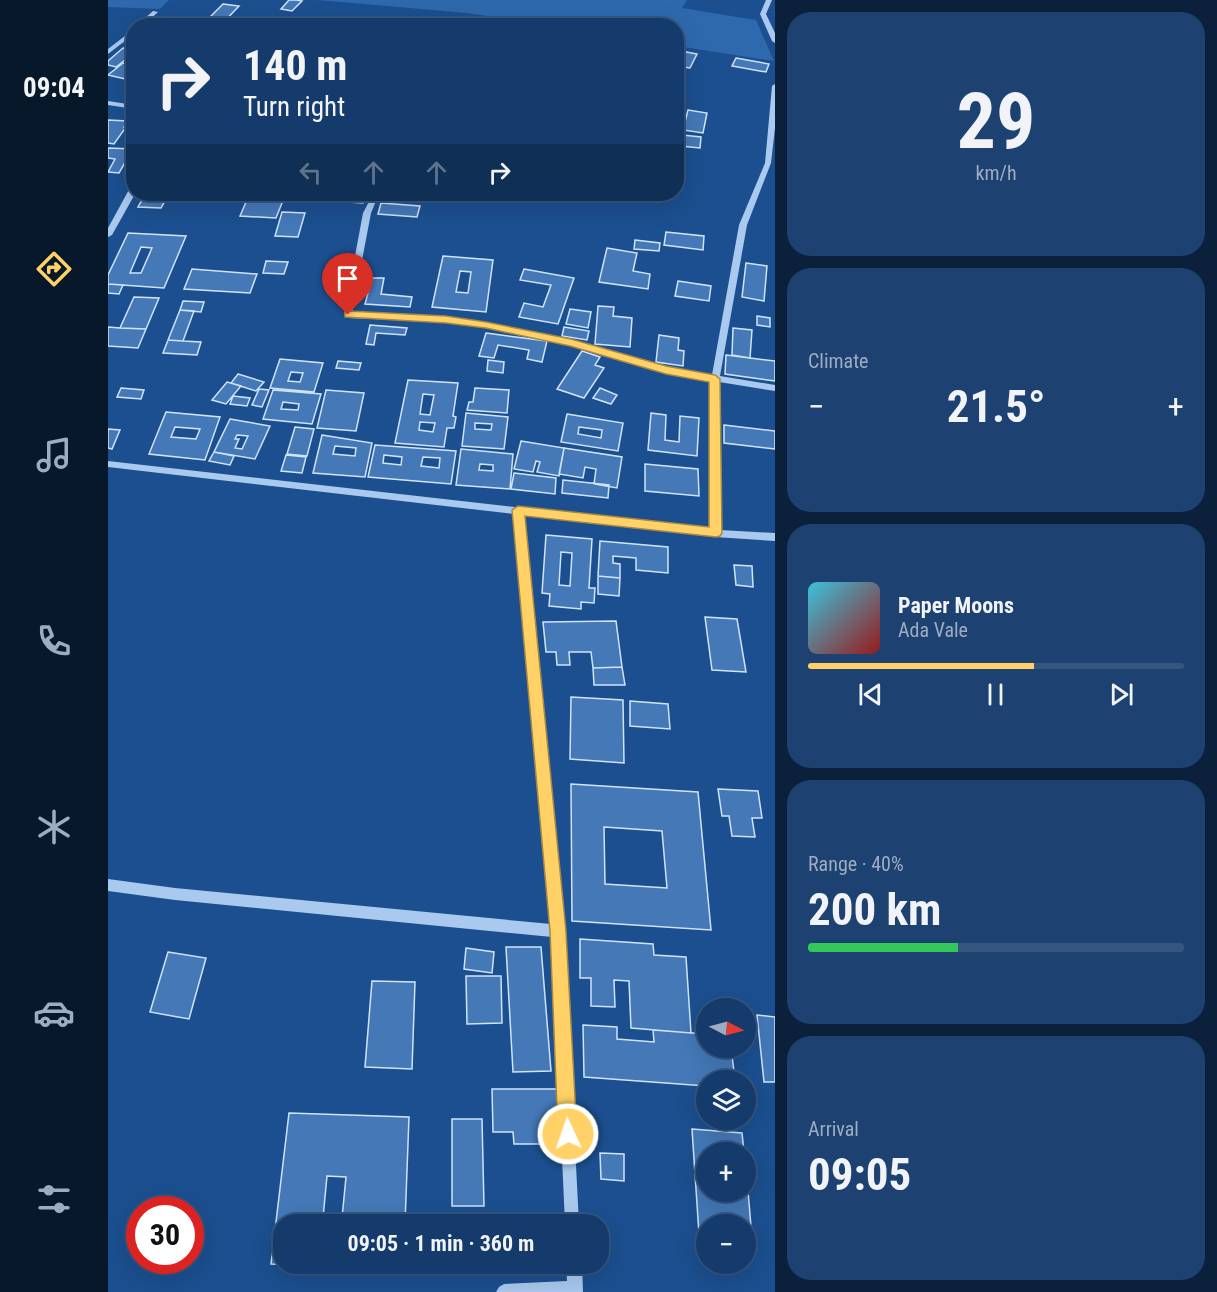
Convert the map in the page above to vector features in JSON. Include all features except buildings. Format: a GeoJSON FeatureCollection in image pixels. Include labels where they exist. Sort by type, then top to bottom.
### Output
{"type":"FeatureCollection","features":[{"type":"Feature","properties":{"kind":"street"},"geometry":{"type":"LineString","coordinates":[[769,0],[763,14],[774,41]]}},
{"type":"Feature","properties":{"kind":"street"},"geometry":{"type":"LineString","coordinates":[[148,18],[155,12]]}},
{"type":"Feature","properties":{"kind":"street"},"geometry":{"type":"LineString","coordinates":[[108,52],[126,37]]}},
{"type":"Feature","properties":{"kind":"street"},"geometry":{"type":"LineString","coordinates":[[716,533],[715,379],[743,225],[768,163],[774,86]]}},
{"type":"Feature","properties":{"kind":"street"},"geometry":{"type":"LineString","coordinates":[[108,104],[126,106]]}},
{"type":"Feature","properties":{"kind":"street"},"geometry":{"type":"LineString","coordinates":[[108,235],[127,201]]}},
{"type":"Feature","properties":{"kind":"street"},"geometry":{"type":"LineString","coordinates":[[373,201],[367,213],[348,315],[446,319],[486,325],[571,343],[666,370],[774,388]]}},
{"type":"Feature","properties":{"kind":"street"},"geometry":{"type":"LineString","coordinates":[[108,464],[716,533],[774,537]]}},
{"type":"Feature","properties":{"kind":"street"},"geometry":{"type":"LineString","coordinates":[[518,510],[558,931],[572,1214]]}},
{"type":"Feature","properties":{"kind":"street"},"geometry":{"type":"LineString","coordinates":[[108,885],[175,894],[558,931]]}},
{"type":"Feature","properties":{"kind":"street"},"geometry":{"type":"LineString","coordinates":[[504,1292],[575,1290],[574,1274]]}},
{"type":"Feature","properties":{"kind":"shaded area"},"geometry":{"type":"Polygon","coordinates":[[[108,0],[169,0],[160,9],[108,7],[108,0]]]}},
{"type":"Feature","properties":{"kind":"shaded area"},"geometry":{"type":"Polygon","coordinates":[[[317,0],[687,0],[682,8],[756,20],[774,61],[684,47],[684,18],[500,18],[317,0]]]}},
{"type":"Feature","properties":{"kind":"route"},"geometry":{"type":"LineString","coordinates":[[348,315],[446,319],[486,325],[571,343],[666,370],[715,379],[716,533],[518,510],[558,931],[568,1134]]}}]}
